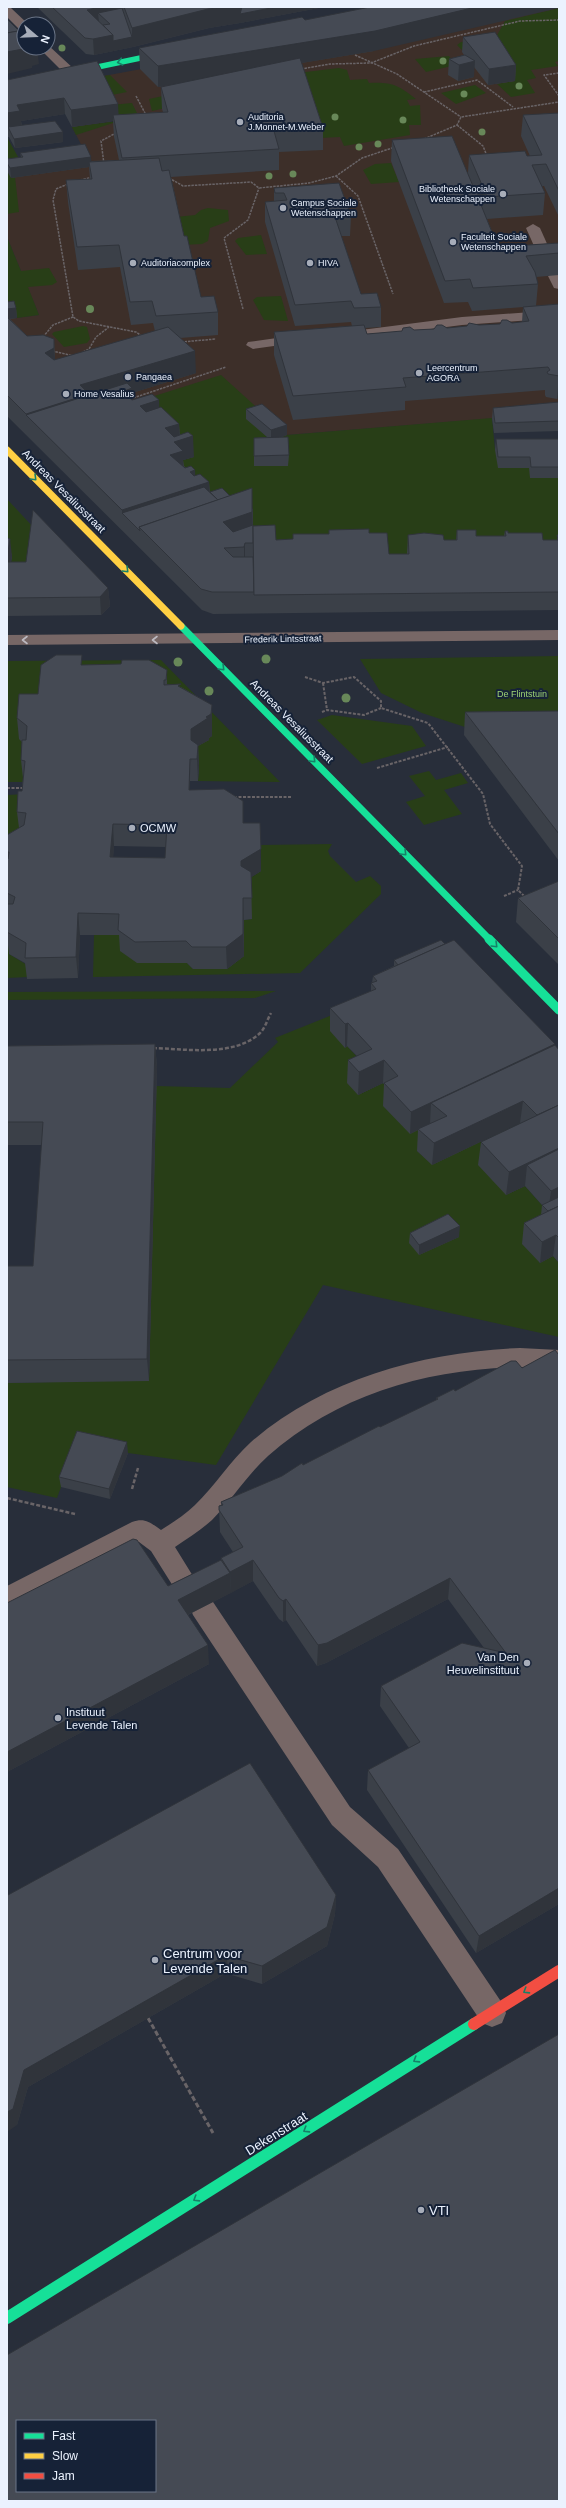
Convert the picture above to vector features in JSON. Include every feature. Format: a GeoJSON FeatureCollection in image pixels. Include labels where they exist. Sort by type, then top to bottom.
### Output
{"type":"FeatureCollection","features":[{"type":"Feature","properties":{"kind":"street"},"geometry":{"type":"LineString","coordinates":[[7,10],[16,19]]}},
{"type":"Feature","properties":{"kind":"street"},"geometry":{"type":"LineString","coordinates":[[56,75],[178,50]]}},
{"type":"Feature","properties":{"kind":"street"},"geometry":{"type":"LineString","coordinates":[[53,56],[70,72]]}},
{"type":"Feature","properties":{"kind":"street"},"geometry":{"type":"LineString","coordinates":[[533,228],[555,275]]}},
{"type":"Feature","properties":{"kind":"street"},"geometry":{"type":"LineString","coordinates":[[349,335],[462,321],[559,314]]}},
{"type":"Feature","properties":{"kind":"street"},"geometry":{"type":"LineString","coordinates":[[251,340],[273,341],[318,337]]}},
{"type":"Feature","properties":{"kind":"street","name":"Andreas Vesaliusstraat"},"geometry":{"type":"LineString","coordinates":[[7,450],[559,1010]]}},
{"type":"Feature","properties":{"kind":"street","name":"Frederik Lintsstraat"},"geometry":{"type":"LineString","coordinates":[[7,640],[194,640],[559,635]]}},
{"type":"Feature","properties":{"kind":"street"},"geometry":{"type":"LineString","coordinates":[[160,1544],[203,1513],[233,1476],[266,1444],[306,1416],[347,1394],[390,1377],[434,1365],[480,1358],[526,1356],[559,1359]]}},
{"type":"Feature","properties":{"kind":"street"},"geometry":{"type":"LineString","coordinates":[[7,1598],[141,1529],[160,1544],[341,1816],[388,1858],[492,2013]]}},
{"type":"Feature","properties":{"kind":"street","name":"Dekenstraat"},"geometry":{"type":"LineString","coordinates":[[7,2318],[559,1971]]}},
{"type":"Feature","properties":{"kind":"path"},"geometry":{"type":"LineString","coordinates":[[300,69],[314,66],[370,62],[414,46],[520,21],[559,20]]}},
{"type":"Feature","properties":{"kind":"path"},"geometry":{"type":"LineString","coordinates":[[355,55],[397,74],[461,117],[514,107],[559,102]]}},
{"type":"Feature","properties":{"kind":"path"},"geometry":{"type":"LineString","coordinates":[[310,62],[314,66]]}},
{"type":"Feature","properties":{"kind":"path"},"geometry":{"type":"LineString","coordinates":[[559,73],[544,75],[559,96]]}},
{"type":"Feature","properties":{"kind":"path"},"geometry":{"type":"LineString","coordinates":[[424,92],[477,80],[514,107]]}},
{"type":"Feature","properties":{"kind":"path"},"geometry":{"type":"LineString","coordinates":[[132,91],[146,115]]}},
{"type":"Feature","properties":{"kind":"path"},"geometry":{"type":"LineString","coordinates":[[420,140],[457,125],[461,117]]}},
{"type":"Feature","properties":{"kind":"path"},"geometry":{"type":"LineString","coordinates":[[457,125],[483,146],[490,163]]}},
{"type":"Feature","properties":{"kind":"path"},"geometry":{"type":"LineString","coordinates":[[105,170],[101,141],[119,133]]}},
{"type":"Feature","properties":{"kind":"path"},"geometry":{"type":"LineString","coordinates":[[169,177],[183,186],[251,182],[259,188],[309,183],[336,176],[362,158],[379,151],[400,146]]}},
{"type":"Feature","properties":{"kind":"path"},"geometry":{"type":"LineString","coordinates":[[79,180],[99,175]]}},
{"type":"Feature","properties":{"kind":"path"},"geometry":{"type":"LineString","coordinates":[[336,176],[358,196],[398,309],[415,328]]}},
{"type":"Feature","properties":{"kind":"path"},"geometry":{"type":"LineString","coordinates":[[72,182],[56,189],[52,200],[73,318]]}},
{"type":"Feature","properties":{"kind":"path"},"geometry":{"type":"LineString","coordinates":[[124,400],[208,374],[252,357],[251,340],[224,238],[248,220],[259,188]]}},
{"type":"Feature","properties":{"kind":"path"},"geometry":{"type":"LineString","coordinates":[[43,342],[48,329],[73,318],[136,332],[148,340]]}},
{"type":"Feature","properties":{"kind":"path"},"geometry":{"type":"LineString","coordinates":[[83,352],[89,349],[96,337],[109,327]]}},
{"type":"Feature","properties":{"kind":"path"},"geometry":{"type":"LineString","coordinates":[[192,336],[193,342]]}},
{"type":"Feature","properties":{"kind":"path"},"geometry":{"type":"LineString","coordinates":[[178,343],[251,340]]}},
{"type":"Feature","properties":{"kind":"path"},"geometry":{"type":"LineString","coordinates":[[49,350],[76,356]]}},
{"type":"Feature","properties":{"kind":"path"},"geometry":{"type":"LineString","coordinates":[[275,639],[278,668],[324,683],[354,677],[381,701],[381,708]]}},
{"type":"Feature","properties":{"kind":"path"},"geometry":{"type":"LineString","coordinates":[[324,683],[327,710]]}},
{"type":"Feature","properties":{"kind":"path"},"geometry":{"type":"LineString","coordinates":[[282,728],[327,710],[364,715],[381,708],[428,723],[483,794],[490,824],[522,866],[518,890],[529,901]]}},
{"type":"Feature","properties":{"kind":"path"},"geometry":{"type":"LineString","coordinates":[[334,781],[448,747]]}},
{"type":"Feature","properties":{"kind":"path"},"geometry":{"type":"LineString","coordinates":[[7,788],[26,788]]}},
{"type":"Feature","properties":{"kind":"path"},"geometry":{"type":"LineString","coordinates":[[229,796],[299,797]]}},
{"type":"Feature","properties":{"kind":"path"},"geometry":{"type":"LineString","coordinates":[[148,1048],[226,1047],[246,1043],[260,1034],[271,1013]]}},
{"type":"Feature","properties":{"kind":"path"},"geometry":{"type":"LineString","coordinates":[[148,2018],[194,2101]]}},
{"type":"Feature","properties":{"kind":"shaded area","name":"Campus Sociale Wetenschappen"},"geometry":{"type":"Polygon","coordinates":[[[559,7],[559,413],[287,435],[91,416],[82,408],[19,427],[7,415],[7,319],[39,315],[7,237],[7,178],[86,154],[72,127],[119,121],[98,77],[158,66],[559,7]]]}},
{"type":"Feature","properties":{"kind":"green space"},"geometry":{"type":"Polygon","coordinates":[[[559,8],[559,61],[555,62],[558,66],[531,70],[536,78],[527,80],[535,93],[511,97],[497,84],[515,81],[464,52],[457,45],[461,42],[495,39],[505,21],[559,8]]]}},
{"type":"Feature","properties":{"kind":"green space"},"geometry":{"type":"Polygon","coordinates":[[[449,56],[456,65],[426,72],[415,59],[449,56]]]}},
{"type":"Feature","properties":{"kind":"green space"},"geometry":{"type":"Polygon","coordinates":[[[339,68],[347,70],[350,80],[367,79],[369,83],[394,85],[404,90],[416,99],[407,100],[410,106],[420,105],[421,125],[409,125],[410,135],[344,146],[340,137],[319,138],[281,75],[339,68]]]}},
{"type":"Feature","properties":{"kind":"green space"},"geometry":{"type":"Polygon","coordinates":[[[110,75],[127,92],[107,96],[98,77],[110,75]]]}},
{"type":"Feature","properties":{"kind":"green space"},"geometry":{"type":"Polygon","coordinates":[[[475,85],[486,93],[456,104],[441,93],[475,85]]]}},
{"type":"Feature","properties":{"kind":"green space"},"geometry":{"type":"Polygon","coordinates":[[[196,89],[207,99],[152,111],[149,99],[196,89]]]}},
{"type":"Feature","properties":{"kind":"green space"},"geometry":{"type":"Polygon","coordinates":[[[132,103],[138,115],[76,135],[72,127],[118,121],[111,105],[132,103]]]}},
{"type":"Feature","properties":{"kind":"green space"},"geometry":{"type":"Polygon","coordinates":[[[7,137],[28,175],[15,177],[19,212],[7,214],[7,137]]]}},
{"type":"Feature","properties":{"kind":"green space"},"geometry":{"type":"Polygon","coordinates":[[[391,163],[399,182],[371,184],[363,170],[375,164],[391,163]]]}},
{"type":"Feature","properties":{"kind":"green space"},"geometry":{"type":"Polygon","coordinates":[[[208,208],[228,210],[229,221],[210,228],[208,241],[202,244],[182,245],[176,217],[195,215],[201,210],[208,208]]]}},
{"type":"Feature","properties":{"kind":"green space"},"geometry":{"type":"Polygon","coordinates":[[[261,235],[267,254],[246,255],[235,241],[238,238],[261,235]]]}},
{"type":"Feature","properties":{"kind":"green space"},"geometry":{"type":"Polygon","coordinates":[[[7,237],[21,271],[49,268],[57,282],[52,285],[28,287],[39,315],[17,318],[15,311],[7,312],[7,237]]]}},
{"type":"Feature","properties":{"kind":"green space"},"geometry":{"type":"Polygon","coordinates":[[[281,296],[288,321],[264,320],[253,300],[257,297],[281,296]]]}},
{"type":"Feature","properties":{"kind":"green space"},"geometry":{"type":"Polygon","coordinates":[[[83,326],[87,327],[90,339],[87,343],[64,347],[52,334],[54,332],[83,326]]]}},
{"type":"Feature","properties":{"kind":"green space"},"geometry":{"type":"Polygon","coordinates":[[[221,375],[287,435],[492,418],[495,450],[559,468],[559,553],[407,553],[409,572],[253,544],[253,509],[221,520],[175,463],[193,457],[129,404],[221,375]]]}},
{"type":"Feature","properties":{"kind":"green space"},"geometry":{"type":"Polygon","coordinates":[[[7,499],[34,528],[28,580],[8,580],[12,557],[7,556],[7,499]]]}},
{"type":"Feature","properties":{"kind":"green space","name":"De Flintstuin"},"geometry":{"type":"Polygon","coordinates":[[[559,656],[559,730],[465,727],[422,713],[381,693],[360,659],[559,656]]]}},
{"type":"Feature","properties":{"kind":"green space"},"geometry":{"type":"Polygon","coordinates":[[[161,660],[280,782],[198,781],[199,767],[30,748],[24,782],[7,782],[7,661],[161,660]]]}},
{"type":"Feature","properties":{"kind":"green space"},"geometry":{"type":"Polygon","coordinates":[[[332,715],[412,726],[426,746],[362,764],[317,720],[332,715]]]}},
{"type":"Feature","properties":{"kind":"green space"},"geometry":{"type":"Polygon","coordinates":[[[429,771],[436,780],[461,773],[468,783],[444,790],[462,814],[424,825],[406,802],[425,796],[409,776],[429,771]]]}},
{"type":"Feature","properties":{"kind":"green space"},"geometry":{"type":"Polygon","coordinates":[[[26,794],[20,833],[7,859],[7,795],[26,794]]]}},
{"type":"Feature","properties":{"kind":"green space"},"geometry":{"type":"Polygon","coordinates":[[[332,844],[328,851],[330,856],[356,882],[370,876],[381,886],[381,894],[300,973],[93,977],[94,935],[120,935],[170,963],[187,963],[193,969],[227,969],[244,956],[244,920],[252,919],[242,883],[261,871],[261,845],[332,844]]]}},
{"type":"Feature","properties":{"kind":"green space"},"geometry":{"type":"Polygon","coordinates":[[[7,913],[17,919],[9,954],[27,965],[28,977],[7,978],[7,913]]]}},
{"type":"Feature","properties":{"kind":"green space"},"geometry":{"type":"Polygon","coordinates":[[[276,991],[255,998],[7,1000],[7,992],[276,991]]]}},
{"type":"Feature","properties":{"kind":"green space"},"geometry":{"type":"Polygon","coordinates":[[[372,999],[345,1047],[347,1046],[371,1072],[358,1095],[383,1083],[396,1099],[430,1124],[417,1151],[432,1164],[520,1123],[534,1138],[506,1195],[525,1186],[548,1212],[539,1263],[553,1256],[559,1263],[559,1337],[323,1285],[216,1465],[128,1453],[78,1441],[57,1498],[7,1487],[7,1383],[149,1380],[156,1086],[230,1088],[278,1042],[275,1038],[372,999]]]}},
{"type":"Feature","properties":{"kind":"building"},"geometry":{"type":"Polygon","coordinates":[[[52,7],[100,7],[87,10],[113,35],[93,39],[85,38],[52,7]]]}},
{"type":"Feature","properties":{"kind":"building"},"geometry":{"type":"Polygon","coordinates":[[[124,7],[225,7],[208,9],[132,28],[124,7]]]}},
{"type":"Feature","properties":{"kind":"building"},"geometry":{"type":"Polygon","coordinates":[[[242,7],[276,7],[240,14],[242,7]]]}},
{"type":"Feature","properties":{"kind":"building"},"geometry":{"type":"Polygon","coordinates":[[[370,7],[476,7],[375,31],[158,66],[139,48],[302,17],[305,20],[370,7]]]}},
{"type":"Feature","properties":{"kind":"building"},"geometry":{"type":"Polygon","coordinates":[[[122,8],[132,37],[113,41],[113,35],[103,25],[110,24],[98,13],[122,8]]]}},
{"type":"Feature","properties":{"kind":"building"},"geometry":{"type":"Polygon","coordinates":[[[7,19],[16,28],[16,32],[7,33],[7,19]]]}},
{"type":"Feature","properties":{"kind":"building"},"geometry":{"type":"Polygon","coordinates":[[[16,31],[16,50],[7,52],[7,33],[16,31]]]}},
{"type":"Feature","properties":{"kind":"building"},"geometry":{"type":"Polygon","coordinates":[[[495,32],[516,65],[489,69],[463,37],[495,32]]]}},
{"type":"Feature","properties":{"kind":"building"},"geometry":{"type":"Polygon","coordinates":[[[465,55],[475,61],[459,65],[449,59],[465,55]]]}},
{"type":"Feature","properties":{"kind":"building","name":"Auditoria J.Monnet-M.Weber"},"geometry":{"type":"Polygon","coordinates":[[[300,58],[323,128],[274,131],[279,149],[122,158],[113,115],[168,112],[161,87],[300,58]]]}},
{"type":"Feature","properties":{"kind":"building"},"geometry":{"type":"Polygon","coordinates":[[[97,61],[118,104],[71,110],[64,98],[17,105],[20,111],[7,113],[7,80],[97,61]]]}},
{"type":"Feature","properties":{"kind":"building","name":"Faculteit Sociale Wetenschappen"},"geometry":{"type":"Polygon","coordinates":[[[559,113],[559,191],[546,164],[532,165],[545,193],[487,197],[486,194],[477,195],[498,247],[559,243],[559,253],[526,256],[535,272],[538,284],[473,288],[470,279],[445,281],[392,140],[452,136],[473,186],[482,185],[469,155],[525,151],[527,156],[542,155],[523,115],[559,113]]]}},
{"type":"Feature","properties":{"kind":"building"},"geometry":{"type":"Polygon","coordinates":[[[55,121],[63,132],[14,139],[8,127],[55,121]]]}},
{"type":"Feature","properties":{"kind":"building"},"geometry":{"type":"Polygon","coordinates":[[[85,144],[91,157],[10,168],[7,163],[7,159],[23,157],[20,153],[85,144]]]}},
{"type":"Feature","properties":{"kind":"building","name":"Auditoriacomplex"},"geometry":{"type":"Polygon","coordinates":[[[159,158],[162,171],[169,170],[184,236],[187,236],[201,297],[214,296],[218,312],[156,316],[152,301],[130,302],[119,245],[77,247],[66,180],[92,179],[89,162],[159,158]]]}},
{"type":"Feature","properties":{"kind":"building","name":"HIVA"},"geometry":{"type":"Polygon","coordinates":[[[339,183],[351,216],[335,217],[361,294],[377,293],[381,307],[354,308],[351,301],[295,305],[265,202],[287,200],[284,193],[275,193],[274,188],[339,183]]]}},
{"type":"Feature","properties":{"kind":"building"},"geometry":{"type":"Polygon","coordinates":[[[14,301],[16,308],[7,309],[7,302],[14,301]]]}},
{"type":"Feature","properties":{"kind":"building"},"geometry":{"type":"Polygon","coordinates":[[[559,304],[559,376],[548,374],[547,372],[550,370],[548,367],[403,378],[406,387],[293,396],[274,332],[364,325],[367,334],[402,331],[403,328],[410,327],[414,330],[434,329],[437,325],[442,325],[447,328],[467,326],[469,323],[479,325],[500,324],[502,320],[507,320],[512,323],[529,321],[523,307],[559,304]]]}},
{"type":"Feature","properties":{"kind":"building"},"geometry":{"type":"Polygon","coordinates":[[[7,317],[27,336],[43,335],[54,339],[54,348],[45,353],[54,360],[168,327],[195,351],[80,385],[89,394],[26,414],[7,395],[7,317]]]}},
{"type":"Feature","properties":{"kind":"building"},"geometry":{"type":"Polygon","coordinates":[[[127,383],[132,388],[122,392],[132,400],[152,394],[159,400],[140,406],[146,412],[161,407],[179,424],[165,428],[174,437],[188,432],[193,436],[174,442],[183,451],[170,455],[185,468],[191,466],[195,470],[190,472],[194,476],[200,474],[209,482],[122,510],[26,415],[127,383]]]}},
{"type":"Feature","properties":{"kind":"building"},"geometry":{"type":"Polygon","coordinates":[[[559,402],[559,421],[495,423],[493,408],[559,402]]]}},
{"type":"Feature","properties":{"kind":"building"},"geometry":{"type":"Polygon","coordinates":[[[262,404],[287,425],[271,430],[246,409],[262,404]]]}},
{"type":"Feature","properties":{"kind":"building"},"geometry":{"type":"Polygon","coordinates":[[[288,437],[289,455],[254,456],[254,438],[288,437]]]}},
{"type":"Feature","properties":{"kind":"building"},"geometry":{"type":"Polygon","coordinates":[[[496,439],[559,439],[559,467],[531,467],[530,457],[498,457],[496,439]]]}},
{"type":"Feature","properties":{"kind":"building"},"geometry":{"type":"Polygon","coordinates":[[[204,487],[218,500],[139,527],[140,531],[122,513],[204,487]]]}},
{"type":"Feature","properties":{"kind":"building"},"geometry":{"type":"Polygon","coordinates":[[[222,488],[230,496],[218,500],[210,492],[222,488]]]}},
{"type":"Feature","properties":{"kind":"building"},"geometry":{"type":"Polygon","coordinates":[[[252,488],[252,512],[223,522],[233,532],[253,525],[253,543],[245,543],[244,547],[224,548],[233,557],[253,557],[254,592],[212,592],[201,589],[139,527],[252,488]]]}},
{"type":"Feature","properties":{"kind":"building"},"geometry":{"type":"Polygon","coordinates":[[[33,510],[108,588],[100,597],[7,598],[7,562],[26,562],[33,510]]]}},
{"type":"Feature","properties":{"kind":"building"},"geometry":{"type":"Polygon","coordinates":[[[275,525],[276,540],[293,539],[293,534],[329,534],[329,530],[369,529],[369,533],[387,533],[389,554],[409,554],[408,535],[424,533],[443,535],[444,540],[457,540],[457,530],[476,530],[476,536],[506,536],[505,531],[508,531],[508,533],[542,533],[543,540],[558,540],[557,535],[559,535],[559,592],[254,595],[253,526],[275,525]]]}},
{"type":"Feature","properties":{"kind":"building"},"geometry":{"type":"Polygon","coordinates":[[[7,538],[10,539],[7,558],[7,538]]]}},
{"type":"Feature","properties":{"kind":"building","name":"OCMW"},"geometry":{"type":"Polygon","coordinates":[[[56,655],[82,655],[81,665],[121,664],[122,660],[149,660],[167,670],[164,685],[181,684],[178,686],[212,705],[211,714],[206,717],[208,718],[191,729],[191,740],[198,745],[197,759],[190,759],[189,790],[224,789],[243,801],[243,823],[260,823],[261,849],[241,861],[241,866],[251,872],[252,898],[243,898],[243,934],[226,947],[192,947],[186,941],[135,942],[118,930],[119,914],[78,913],[76,957],[25,958],[26,943],[7,932],[7,904],[13,904],[15,897],[7,893],[7,859],[9,852],[7,852],[7,835],[24,825],[26,813],[17,812],[18,791],[22,791],[25,761],[21,760],[22,740],[26,740],[27,726],[17,718],[19,694],[38,694],[41,665],[56,655]],[[113,824],[110,857],[165,858],[167,825],[113,824]]]}},
{"type":"Feature","properties":{"kind":"building"},"geometry":{"type":"Polygon","coordinates":[[[559,711],[559,834],[465,712],[559,711]]]}},
{"type":"Feature","properties":{"kind":"building"},"geometry":{"type":"Polygon","coordinates":[[[559,881],[559,939],[518,898],[559,881]]]}},
{"type":"Feature","properties":{"kind":"building"},"geometry":{"type":"Polygon","coordinates":[[[441,940],[445,944],[398,965],[394,960],[441,940]]]}},
{"type":"Feature","properties":{"kind":"building"},"geometry":{"type":"Polygon","coordinates":[[[454,940],[555,1044],[411,1112],[384,1083],[398,1076],[384,1060],[359,1072],[348,1060],[372,1049],[348,1023],[345,1024],[330,1008],[376,989],[371,983],[377,981],[373,976],[454,940]]]}},
{"type":"Feature","properties":{"kind":"building"},"geometry":{"type":"Polygon","coordinates":[[[155,1044],[147,1359],[7,1360],[7,1266],[33,1266],[43,1122],[7,1122],[7,1046],[155,1044]]]}},
{"type":"Feature","properties":{"kind":"building"},"geometry":{"type":"Polygon","coordinates":[[[555,1045],[559,1050],[559,1105],[537,1115],[523,1101],[434,1143],[418,1129],[447,1116],[431,1103],[555,1045]]]}},
{"type":"Feature","properties":{"kind":"building"},"geometry":{"type":"Polygon","coordinates":[[[559,1105],[559,1148],[509,1172],[481,1142],[559,1105]]]}},
{"type":"Feature","properties":{"kind":"building"},"geometry":{"type":"Polygon","coordinates":[[[559,1149],[559,1187],[551,1191],[527,1165],[559,1149]]]}},
{"type":"Feature","properties":{"kind":"building"},"geometry":{"type":"Polygon","coordinates":[[[559,1197],[559,1206],[548,1211],[542,1205],[559,1197]]]}},
{"type":"Feature","properties":{"kind":"building"},"geometry":{"type":"Polygon","coordinates":[[[559,1206],[559,1238],[556,1235],[542,1242],[524,1223],[559,1206]]]}},
{"type":"Feature","properties":{"kind":"building"},"geometry":{"type":"Polygon","coordinates":[[[448,1214],[460,1226],[419,1245],[410,1233],[448,1214]]]}},
{"type":"Feature","properties":{"kind":"building","name":"Van Den Heuvelinstituut"},"geometry":{"type":"Polygon","coordinates":[[[555,1350],[559,1355],[559,1888],[479,1936],[368,1770],[420,1742],[381,1686],[462,1643],[506,1653],[450,1578],[327,1643],[318,1645],[286,1599],[283,1601],[279,1598],[253,1560],[230,1572],[221,1558],[243,1547],[219,1510],[219,1506],[223,1505],[221,1502],[282,1476],[302,1463],[303,1465],[379,1426],[380,1427],[438,1399],[436,1398],[454,1389],[455,1391],[511,1361],[516,1361],[522,1368],[555,1350]]]}},
{"type":"Feature","properties":{"kind":"building"},"geometry":{"type":"Polygon","coordinates":[[[77,1431],[127,1442],[109,1489],[59,1477],[77,1431]]]}},
{"type":"Feature","properties":{"kind":"building","name":"Instituut Levende Talen"},"geometry":{"type":"Polygon","coordinates":[[[133,1539],[137,1540],[168,1586],[221,1560],[230,1573],[178,1600],[208,1645],[7,1752],[7,1603],[133,1539]]]}},
{"type":"Feature","properties":{"kind":"building","name":"Centrum voor Levende Talen"},"geometry":{"type":"Polygon","coordinates":[[[250,1763],[336,1895],[327,1927],[262,1966],[227,1956],[223,1957],[24,2070],[13,2109],[7,2112],[7,1893],[8,1895],[250,1763]]]}},
{"type":"Feature","properties":{"kind":"building","name":"VTI"},"geometry":{"type":"Polygon","coordinates":[[[559,2034],[559,2501],[7,2501],[7,2355],[559,2034]]]}},
{"type":"Feature","properties":{"kind":"traffic: fast"},"geometry":{"type":"LineString","coordinates":[[69,73],[169,52]]}},
{"type":"Feature","properties":{"kind":"traffic: fast"},"geometry":{"type":"LineString","coordinates":[[181,626],[559,1010]]}},
{"type":"Feature","properties":{"kind":"traffic: fast"},"geometry":{"type":"LineString","coordinates":[[7,2318],[474,2024]]}},
{"type":"Feature","properties":{"kind":"traffic: slow"},"geometry":{"type":"LineString","coordinates":[[7,450],[181,626]]}},
{"type":"Feature","properties":{"kind":"traffic: jam"},"geometry":{"type":"LineString","coordinates":[[474,2024],[559,1971]]}},
{"type":"Feature","properties":{"kind":"place","name":"Auditoria J.Monnet-M.Weber"},"geometry":{"type":"Point","coordinates":[240,122]}},
{"type":"Feature","properties":{"kind":"place","name":"Bibliotheek Sociale Wetenschappen"},"geometry":{"type":"Point","coordinates":[503,194]}},
{"type":"Feature","properties":{"kind":"place","name":"Campus Sociale Wetenschappen"},"geometry":{"type":"Point","coordinates":[283,208]}},
{"type":"Feature","properties":{"kind":"place","name":"Faculteit Sociale Wetenschappen"},"geometry":{"type":"Point","coordinates":[453,242]}},
{"type":"Feature","properties":{"kind":"place","name":"Auditoriacomplex"},"geometry":{"type":"Point","coordinates":[133,263]}},
{"type":"Feature","properties":{"kind":"place","name":"HIVA"},"geometry":{"type":"Point","coordinates":[310,263]}},
{"type":"Feature","properties":{"kind":"place","name":"Leercentrum AGORA"},"geometry":{"type":"Point","coordinates":[419,373]}},
{"type":"Feature","properties":{"kind":"place","name":"Pangaea"},"geometry":{"type":"Point","coordinates":[128,377]}},
{"type":"Feature","properties":{"kind":"place","name":"Home Vesalius"},"geometry":{"type":"Point","coordinates":[66,394]}},
{"type":"Feature","properties":{"kind":"place","name":"OCMW"},"geometry":{"type":"Point","coordinates":[132,828]}},
{"type":"Feature","properties":{"kind":"place","name":"Van Den Heuvelinstituut"},"geometry":{"type":"Point","coordinates":[527,1663]}},
{"type":"Feature","properties":{"kind":"place","name":"Instituut Levende Talen"},"geometry":{"type":"Point","coordinates":[58,1718]}},
{"type":"Feature","properties":{"kind":"place","name":"Centrum voor Levende Talen"},"geometry":{"type":"Point","coordinates":[155,1960]}},
{"type":"Feature","properties":{"kind":"place","name":"VTI"},"geometry":{"type":"Point","coordinates":[421,2210]}}]}
